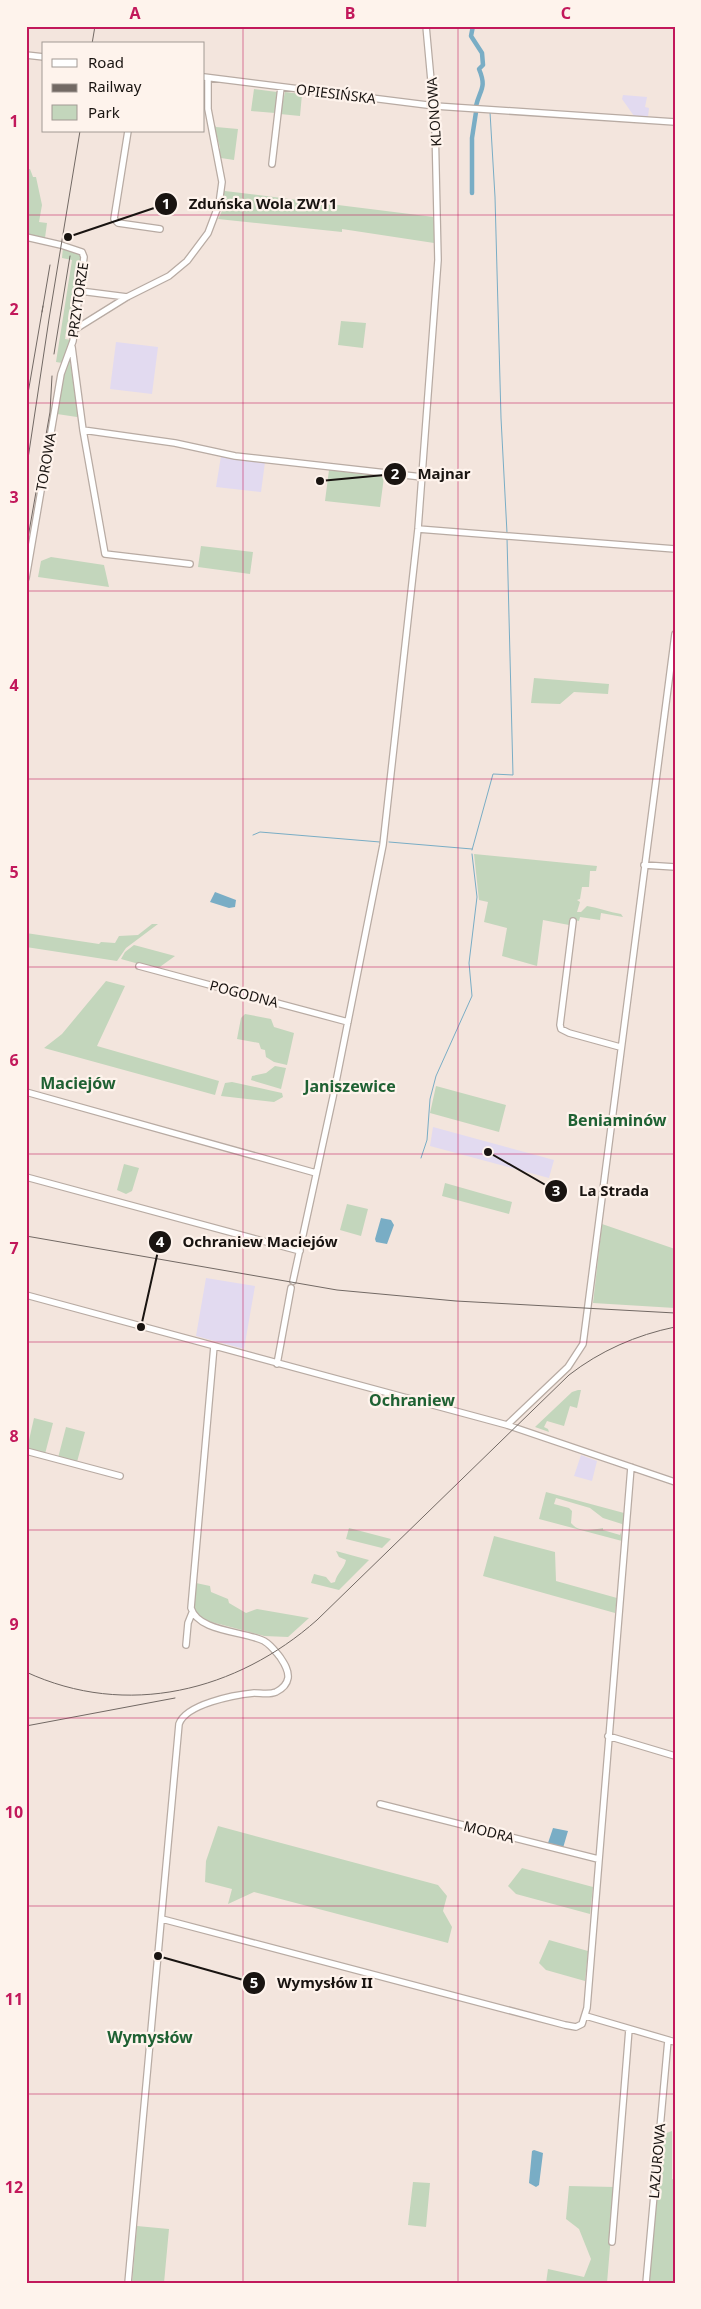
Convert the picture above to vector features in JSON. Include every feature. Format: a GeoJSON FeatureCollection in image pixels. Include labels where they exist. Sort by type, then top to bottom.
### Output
{"type":"FeatureCollection","features":[{"type":"Feature","properties":{"kind":"street","name":"KLONOWA"},"geometry":{"type":"LineString","coordinates":[[293,1281],[348,1022],[384,837],[418,529],[438,280],[438,198],[434,106],[426,26]]}},
{"type":"Feature","properties":{"kind":"street"},"geometry":{"type":"LineString","coordinates":[[26,55],[42,57]]}},
{"type":"Feature","properties":{"kind":"street","name":"OPIESIŃSKA"},"geometry":{"type":"LineString","coordinates":[[206,77],[434,106],[675,122]]}},
{"type":"Feature","properties":{"kind":"street"},"geometry":{"type":"LineString","coordinates":[[74,330],[127,298],[157,284],[187,262],[203,240],[214,220],[220,204],[222,182],[208,110],[206,77]]}},
{"type":"Feature","properties":{"kind":"street"},"geometry":{"type":"LineString","coordinates":[[272,164],[281,87]]}},
{"type":"Feature","properties":{"kind":"street"},"geometry":{"type":"LineString","coordinates":[[128,132],[114,219],[118,223],[160,229]]}},
{"type":"Feature","properties":{"kind":"street","name":"PRZYTORZE"},"geometry":{"type":"LineString","coordinates":[[26,237],[64,245],[82,252],[84,257],[72,347]]}},
{"type":"Feature","properties":{"kind":"street"},"geometry":{"type":"LineString","coordinates":[[80,290],[127,298]]}},
{"type":"Feature","properties":{"kind":"street"},"geometry":{"type":"LineString","coordinates":[[72,347],[83,430],[105,554],[190,564]]}},
{"type":"Feature","properties":{"kind":"street","name":"TOROWA"},"geometry":{"type":"LineString","coordinates":[[26,578],[61,374],[72,347]]}},
{"type":"Feature","properties":{"kind":"street"},"geometry":{"type":"LineString","coordinates":[[83,430],[175,444],[235,456],[422,477]]}},
{"type":"Feature","properties":{"kind":"street"},"geometry":{"type":"LineString","coordinates":[[418,529],[675,549]]}},
{"type":"Feature","properties":{"kind":"street"},"geometry":{"type":"LineString","coordinates":[[507,1425],[568,1367],[582,1344],[675,634]]}},
{"type":"Feature","properties":{"kind":"street"},"geometry":{"type":"LineString","coordinates":[[644,865],[675,867]]}},
{"type":"Feature","properties":{"kind":"street"},"geometry":{"type":"LineString","coordinates":[[573,921],[561,1029],[564,1032],[620,1047]]}},
{"type":"Feature","properties":{"kind":"street","name":"POGODNA"},"geometry":{"type":"LineString","coordinates":[[140,966],[348,1022]]}},
{"type":"Feature","properties":{"kind":"street"},"geometry":{"type":"LineString","coordinates":[[26,1092],[316,1173]]}},
{"type":"Feature","properties":{"kind":"street"},"geometry":{"type":"LineString","coordinates":[[26,1177],[300,1250]]}},
{"type":"Feature","properties":{"kind":"street"},"geometry":{"type":"LineString","coordinates":[[277,1364],[292,1288]]}},
{"type":"Feature","properties":{"kind":"street"},"geometry":{"type":"LineString","coordinates":[[26,1295],[507,1425],[675,1482]]}},
{"type":"Feature","properties":{"kind":"street"},"geometry":{"type":"LineString","coordinates":[[186,1645],[188,1622],[192,1613],[191,1595],[214,1346]]}},
{"type":"Feature","properties":{"kind":"street"},"geometry":{"type":"LineString","coordinates":[[26,1451],[120,1476]]}},
{"type":"Feature","properties":{"kind":"street"},"geometry":{"type":"LineString","coordinates":[[162,1919],[565,2026],[579,2026],[586,2016],[631,1466]]}},
{"type":"Feature","properties":{"kind":"street"},"geometry":{"type":"LineString","coordinates":[[128,2283],[180,1720],[192,1709],[216,1702],[255,1693],[274,1693],[283,1688],[287,1679],[285,1664],[268,1643],[206,1624],[198,1620],[192,1613]]}},
{"type":"Feature","properties":{"kind":"street"},"geometry":{"type":"LineString","coordinates":[[608,1736],[675,1756]]}},
{"type":"Feature","properties":{"kind":"street","name":"MODRA"},"geometry":{"type":"LineString","coordinates":[[380,1804],[598,1859]]}},
{"type":"Feature","properties":{"kind":"street"},"geometry":{"type":"LineString","coordinates":[[586,2016],[675,2042]]}},
{"type":"Feature","properties":{"kind":"street"},"geometry":{"type":"LineString","coordinates":[[612,2242],[629,2029]]}},
{"type":"Feature","properties":{"kind":"street","name":"LAZUROWA"},"geometry":{"type":"LineString","coordinates":[[646,2283],[668,2040]]}},
{"type":"Feature","properties":{"kind":"shaded area"},"geometry":{"type":"Polygon","coordinates":[[[623,95],[647,97],[645,107],[649,108],[648,117],[634,116],[622,99],[623,95]]]}},
{"type":"Feature","properties":{"kind":"shaded area"},"geometry":{"type":"Polygon","coordinates":[[[116,342],[158,347],[152,394],[110,389],[116,342]]]}},
{"type":"Feature","properties":{"kind":"shaded area"},"geometry":{"type":"Polygon","coordinates":[[[221,456],[265,462],[261,492],[216,487],[221,456]]]}},
{"type":"Feature","properties":{"kind":"shaded area"},"geometry":{"type":"Polygon","coordinates":[[[433,1127],[554,1160],[549,1178],[430,1146],[433,1127]]]}},
{"type":"Feature","properties":{"kind":"shaded area"},"geometry":{"type":"Polygon","coordinates":[[[206,1278],[255,1286],[244,1349],[196,1336],[206,1278]]]}},
{"type":"Feature","properties":{"kind":"shaded area"},"geometry":{"type":"Polygon","coordinates":[[[581,1455],[597,1461],[592,1481],[574,1476],[581,1455]]]}},
{"type":"Feature","properties":{"kind":"green space"},"geometry":{"type":"Polygon","coordinates":[[[254,89],[277,92],[275,113],[251,111],[254,89]]]}},
{"type":"Feature","properties":{"kind":"green space"},"geometry":{"type":"Polygon","coordinates":[[[285,92],[302,94],[300,116],[280,114],[285,92]]]}},
{"type":"Feature","properties":{"kind":"green space"},"geometry":{"type":"Polygon","coordinates":[[[213,122],[216,127],[238,129],[234,160],[221,158],[213,122]]]}},
{"type":"Feature","properties":{"kind":"green space"},"geometry":{"type":"Polygon","coordinates":[[[26,169],[30,169],[33,177],[36,177],[42,205],[39,222],[47,223],[45,238],[26,235],[26,169]]]}},
{"type":"Feature","properties":{"kind":"green space"},"geometry":{"type":"Polygon","coordinates":[[[225,173],[225,191],[434,217],[434,243],[342,229],[342,232],[218,219],[222,211],[225,173]]]}},
{"type":"Feature","properties":{"kind":"green space"},"geometry":{"type":"Polygon","coordinates":[[[63,247],[79,253],[81,258],[72,324],[67,324],[65,339],[71,340],[62,363],[56,362],[72,260],[62,258],[63,247]]]}},
{"type":"Feature","properties":{"kind":"green space"},"geometry":{"type":"Polygon","coordinates":[[[341,321],[366,323],[363,348],[338,345],[341,321]]]}},
{"type":"Feature","properties":{"kind":"green space"},"geometry":{"type":"Polygon","coordinates":[[[70,361],[77,417],[57,414],[63,374],[70,361]]]}},
{"type":"Feature","properties":{"kind":"green space"},"geometry":{"type":"Polygon","coordinates":[[[329,470],[384,477],[380,507],[325,501],[329,470]]]}},
{"type":"Feature","properties":{"kind":"green space"},"geometry":{"type":"Polygon","coordinates":[[[201,546],[253,552],[250,574],[198,567],[201,546]]]}},
{"type":"Feature","properties":{"kind":"green space"},"geometry":{"type":"Polygon","coordinates":[[[51,557],[104,565],[109,587],[38,577],[41,561],[51,557]]]}},
{"type":"Feature","properties":{"kind":"green space"},"geometry":{"type":"Polygon","coordinates":[[[534,678],[609,684],[608,694],[574,692],[560,704],[531,703],[534,678]]]}},
{"type":"Feature","properties":{"kind":"green space"},"geometry":{"type":"Polygon","coordinates":[[[474,854],[597,866],[596,871],[590,871],[589,887],[582,887],[580,899],[577,900],[580,902],[577,912],[581,912],[587,906],[621,914],[623,917],[601,913],[600,920],[580,917],[579,921],[569,919],[569,925],[543,920],[537,966],[502,956],[507,928],[484,922],[488,902],[479,900],[474,854]]]}},
{"type":"Feature","properties":{"kind":"green space"},"geometry":{"type":"Polygon","coordinates":[[[152,924],[158,924],[126,948],[117,961],[26,947],[26,933],[99,944],[101,942],[115,943],[119,936],[138,935],[152,924]]]}},
{"type":"Feature","properties":{"kind":"green space"},"geometry":{"type":"Polygon","coordinates":[[[134,945],[175,956],[157,969],[121,959],[125,952],[134,945]]]}},
{"type":"Feature","properties":{"kind":"green space"},"geometry":{"type":"Polygon","coordinates":[[[106,981],[125,986],[97,1046],[219,1081],[215,1095],[44,1048],[62,1034],[106,981]]]}},
{"type":"Feature","properties":{"kind":"green space"},"geometry":{"type":"Polygon","coordinates":[[[245,1014],[271,1019],[274,1027],[294,1033],[287,1065],[274,1062],[266,1057],[265,1050],[261,1049],[259,1043],[237,1039],[241,1018],[245,1014]]]}},
{"type":"Feature","properties":{"kind":"green space"},"geometry":{"type":"Polygon","coordinates":[[[275,1066],[286,1068],[281,1089],[251,1080],[252,1076],[266,1073],[275,1066]]]}},
{"type":"Feature","properties":{"kind":"green space"},"geometry":{"type":"Polygon","coordinates":[[[232,1082],[282,1093],[283,1097],[274,1102],[221,1096],[225,1083],[232,1082]]]}},
{"type":"Feature","properties":{"kind":"green space"},"geometry":{"type":"Polygon","coordinates":[[[436,1086],[506,1105],[499,1132],[430,1113],[436,1086]]]}},
{"type":"Feature","properties":{"kind":"green space"},"geometry":{"type":"Polygon","coordinates":[[[124,1164],[139,1168],[132,1191],[126,1194],[117,1190],[124,1164]]]}},
{"type":"Feature","properties":{"kind":"green space"},"geometry":{"type":"Polygon","coordinates":[[[445,1183],[512,1202],[509,1214],[442,1196],[445,1183]]]}},
{"type":"Feature","properties":{"kind":"green space"},"geometry":{"type":"Polygon","coordinates":[[[347,1204],[368,1209],[361,1236],[340,1230],[347,1204]]]}},
{"type":"Feature","properties":{"kind":"green space"},"geometry":{"type":"Polygon","coordinates":[[[602,1224],[675,1249],[675,1308],[593,1303],[602,1224]]]}},
{"type":"Feature","properties":{"kind":"green space"},"geometry":{"type":"Polygon","coordinates":[[[581,1390],[577,1408],[570,1406],[564,1426],[547,1421],[544,1427],[549,1432],[535,1427],[572,1392],[581,1390]]]}},
{"type":"Feature","properties":{"kind":"green space"},"geometry":{"type":"Polygon","coordinates":[[[34,1418],[53,1423],[45,1454],[27,1449],[34,1418]]]}},
{"type":"Feature","properties":{"kind":"green space"},"geometry":{"type":"Polygon","coordinates":[[[66,1427],[85,1432],[77,1462],[58,1458],[66,1427]]]}},
{"type":"Feature","properties":{"kind":"green space"},"geometry":{"type":"Polygon","coordinates":[[[546,1492],[624,1513],[623,1528],[622,1524],[603,1518],[590,1508],[556,1498],[554,1504],[569,1508],[572,1511],[571,1523],[574,1526],[582,1530],[603,1528],[603,1530],[620,1535],[621,1532],[622,1541],[539,1519],[546,1492]]]}},
{"type":"Feature","properties":{"kind":"green space"},"geometry":{"type":"Polygon","coordinates":[[[349,1528],[391,1539],[382,1548],[346,1539],[349,1528]]]}},
{"type":"Feature","properties":{"kind":"green space"},"geometry":{"type":"Polygon","coordinates":[[[494,1536],[555,1552],[556,1581],[617,1598],[615,1613],[483,1576],[494,1536]]]}},
{"type":"Feature","properties":{"kind":"green space"},"geometry":{"type":"Polygon","coordinates":[[[336,1551],[369,1560],[339,1590],[311,1583],[314,1574],[326,1577],[331,1583],[335,1582],[346,1560],[339,1557],[336,1551]]]}},
{"type":"Feature","properties":{"kind":"green space"},"geometry":{"type":"Polygon","coordinates":[[[196,1583],[210,1586],[211,1592],[228,1599],[229,1603],[246,1613],[257,1609],[309,1618],[288,1637],[264,1636],[204,1620],[195,1609],[196,1583]]]}},
{"type":"Feature","properties":{"kind":"green space"},"geometry":{"type":"Polygon","coordinates":[[[218,1826],[438,1885],[447,1896],[443,1911],[452,1927],[448,1943],[254,1892],[228,1904],[232,1889],[205,1882],[206,1861],[218,1826]]]}},
{"type":"Feature","properties":{"kind":"green space"},"geometry":{"type":"Polygon","coordinates":[[[522,1868],[593,1887],[590,1914],[516,1894],[508,1886],[522,1868]]]}},
{"type":"Feature","properties":{"kind":"green space"},"geometry":{"type":"Polygon","coordinates":[[[549,1940],[588,1951],[585,1981],[546,1970],[539,1963],[549,1940]]]}},
{"type":"Feature","properties":{"kind":"green space"},"geometry":{"type":"Polygon","coordinates":[[[672,2131],[672,2179],[675,2180],[675,2283],[648,2283],[661,2135],[672,2131]]]}},
{"type":"Feature","properties":{"kind":"green space"},"geometry":{"type":"Polygon","coordinates":[[[413,2182],[430,2183],[426,2227],[408,2225],[413,2182]]]}},
{"type":"Feature","properties":{"kind":"green space"},"geometry":{"type":"Polygon","coordinates":[[[569,2186],[615,2187],[607,2283],[546,2283],[548,2269],[584,2277],[591,2259],[579,2229],[566,2219],[569,2186]]]}},
{"type":"Feature","properties":{"kind":"green space"},"geometry":{"type":"Polygon","coordinates":[[[137,2226],[169,2229],[164,2283],[132,2283],[137,2226]]]}},
{"type":"Feature","properties":{"kind":"water"},"geometry":{"type":"Polygon","coordinates":[[[215,892],[236,900],[235,907],[229,908],[210,902],[215,892]]]}},
{"type":"Feature","properties":{"kind":"water"},"geometry":{"type":"Polygon","coordinates":[[[381,1218],[391,1220],[394,1225],[387,1244],[376,1242],[375,1239],[381,1218]]]}},
{"type":"Feature","properties":{"kind":"water"},"geometry":{"type":"Polygon","coordinates":[[[553,1828],[568,1831],[563,1848],[548,1843],[553,1828]]]}},
{"type":"Feature","properties":{"kind":"water"},"geometry":{"type":"Polygon","coordinates":[[[532,2151],[543,2153],[539,2185],[536,2187],[529,2183],[532,2151]]]}},
{"type":"Feature","properties":{"kind":"waterway"},"geometry":{"type":"LineString","coordinates":[[473,26],[471,36],[482,53],[483,65],[479,69],[483,85],[476,106]]}},
{"type":"Feature","properties":{"kind":"waterway"},"geometry":{"type":"LineString","coordinates":[[472,193],[472,138],[476,112]]}},
{"type":"Feature","properties":{"kind":"waterway"},"geometry":{"type":"LineString","coordinates":[[490,112],[495,197],[501,418],[507,533]]}},
{"type":"Feature","properties":{"kind":"waterway"},"geometry":{"type":"LineString","coordinates":[[472,850],[493,774],[513,775],[507,538]]}},
{"type":"Feature","properties":{"kind":"waterway"},"geometry":{"type":"LineString","coordinates":[[253,835],[260,832],[380,842]]}},
{"type":"Feature","properties":{"kind":"waterway"},"geometry":{"type":"LineString","coordinates":[[389,842],[472,849]]}},
{"type":"Feature","properties":{"kind":"waterway"},"geometry":{"type":"LineString","coordinates":[[421,1158],[427,1140],[430,1099],[436,1076],[472,996],[469,963],[477,897],[472,854]]}},
{"type":"Feature","properties":{"kind":"railway"},"geometry":{"type":"LineString","coordinates":[[92,42],[95,26]]}},
{"type":"Feature","properties":{"kind":"railway"},"geometry":{"type":"LineString","coordinates":[[26,472],[80,132]]}},
{"type":"Feature","properties":{"kind":"railway"},"geometry":{"type":"LineString","coordinates":[[54,354],[70,256]]}},
{"type":"Feature","properties":{"kind":"railway"},"geometry":{"type":"LineString","coordinates":[[42,312],[50,265]]}},
{"type":"Feature","properties":{"kind":"railway"},"geometry":{"type":"LineString","coordinates":[[26,405],[43,306]]}},
{"type":"Feature","properties":{"kind":"railway"},"geometry":{"type":"LineString","coordinates":[[26,549],[50,412],[52,376]]}},
{"type":"Feature","properties":{"kind":"railway"},"geometry":{"type":"LineString","coordinates":[[26,1236],[337,1290],[456,1301],[675,1313]]}},
{"type":"Feature","properties":{"kind":"railway"},"geometry":{"type":"LineString","coordinates":[[26,1672],[64,1686],[103,1694],[141,1695],[179,1690],[216,1680],[252,1665],[286,1645],[317,1620],[569,1375],[606,1351],[632,1339],[675,1327]]}},
{"type":"Feature","properties":{"kind":"railway"},"geometry":{"type":"LineString","coordinates":[[26,1726],[175,1698]]}},
{"type":"Feature","properties":{"kind":"place","name":"Zduńska Wola ZW11"},"geometry":{"type":"Point","coordinates":[68,237]}},
{"type":"Feature","properties":{"kind":"place","name":"Majnar"},"geometry":{"type":"Point","coordinates":[320,481]}},
{"type":"Feature","properties":{"kind":"place","name":"La Strada"},"geometry":{"type":"Point","coordinates":[488,1152]}},
{"type":"Feature","properties":{"kind":"place","name":"Ochraniew Maciejów"},"geometry":{"type":"Point","coordinates":[141,1327]}},
{"type":"Feature","properties":{"kind":"place","name":"Wymysłów II"},"geometry":{"type":"Point","coordinates":[158,1956]}},
{"type":"Feature","properties":{"kind":"district","name":"Maciejów"},"geometry":{"type":"Point","coordinates":[78,1083]}},
{"type":"Feature","properties":{"kind":"district","name":"Janiszewice"},"geometry":{"type":"Point","coordinates":[350,1086]}},
{"type":"Feature","properties":{"kind":"district","name":"Beniaminów"},"geometry":{"type":"Point","coordinates":[617,1120]}},
{"type":"Feature","properties":{"kind":"district","name":"Ochraniew"},"geometry":{"type":"Point","coordinates":[412,1400]}},
{"type":"Feature","properties":{"kind":"district","name":"Wymysłów"},"geometry":{"type":"Point","coordinates":[150,2037]}}]}
